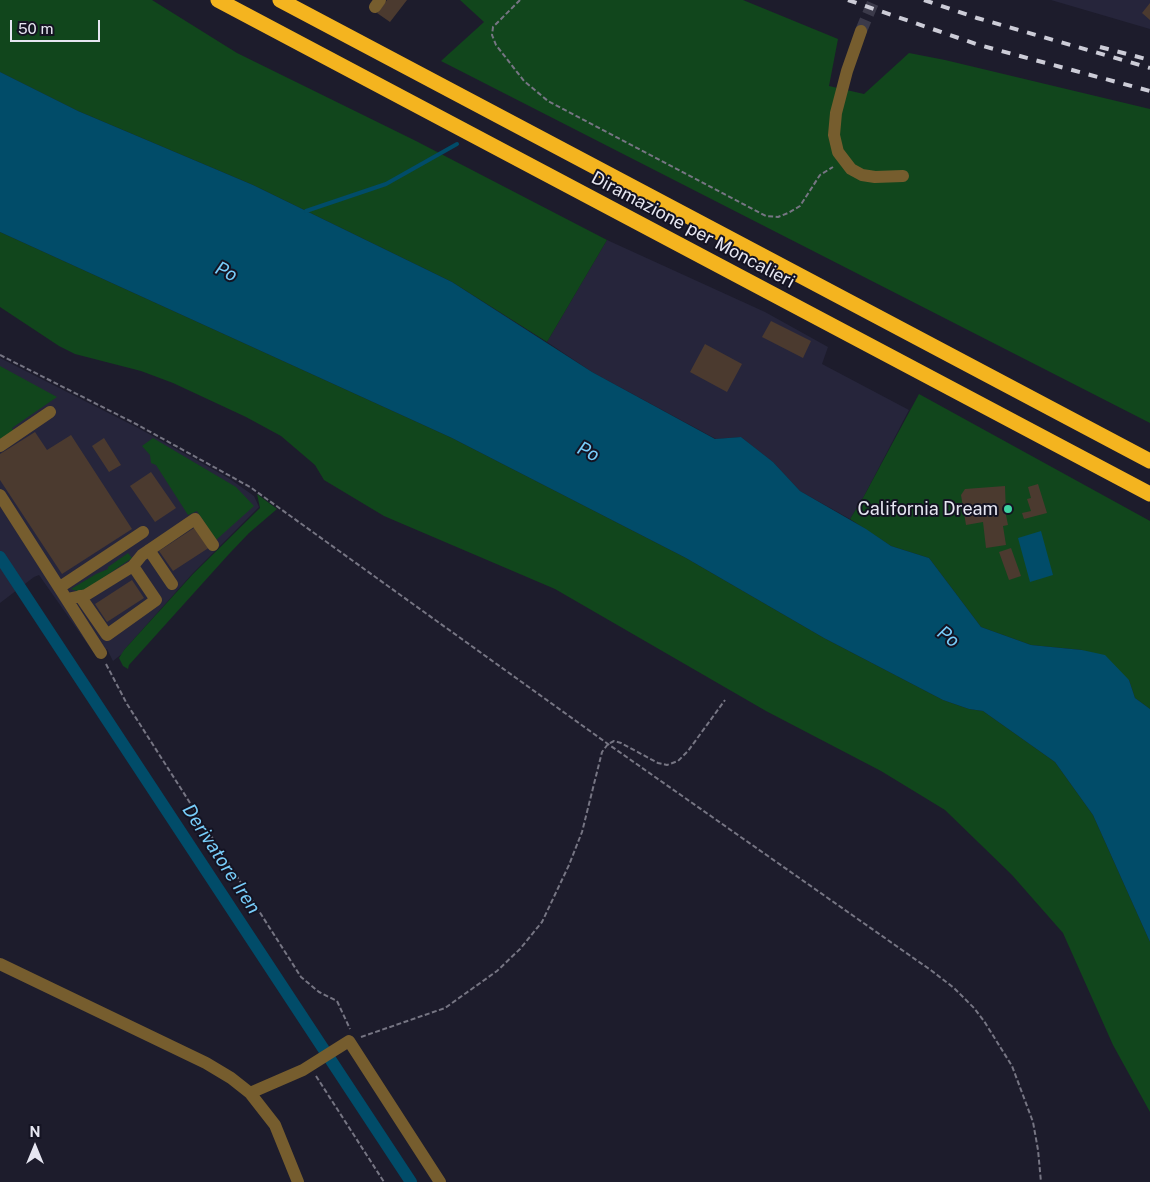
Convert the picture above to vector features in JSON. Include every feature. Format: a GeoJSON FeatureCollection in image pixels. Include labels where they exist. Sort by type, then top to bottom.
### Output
{"type":"FeatureCollection","features":[{"type":"Feature","properties":{"kind":"highway","name":"Diramazione per Moncalieri"},"geometry":{"type":"LineString","coordinates":[[218,0],[1150,494]]}},
{"type":"Feature","properties":{"kind":"highway","name":"Diramazione per Moncalieri"},"geometry":{"type":"LineString","coordinates":[[280,0],[1150,461]]}},
{"type":"Feature","properties":{"kind":"street"},"geometry":{"type":"LineString","coordinates":[[861,31],[847,71],[836,114],[834,135],[838,152],[850,169],[862,175],[875,177],[903,176]]}},
{"type":"Feature","properties":{"kind":"street"},"geometry":{"type":"LineString","coordinates":[[0,446],[50,412]]}},
{"type":"Feature","properties":{"kind":"street"},"geometry":{"type":"LineString","coordinates":[[0,495],[101,653]]}},
{"type":"Feature","properties":{"kind":"street"},"geometry":{"type":"LineString","coordinates":[[67,598],[86,595],[133,566],[142,555],[195,519],[213,545]]}},
{"type":"Feature","properties":{"kind":"street"},"geometry":{"type":"LineString","coordinates":[[60,587],[143,532]]}},
{"type":"Feature","properties":{"kind":"street"},"geometry":{"type":"LineString","coordinates":[[149,550],[172,584]]}},
{"type":"Feature","properties":{"kind":"street"},"geometry":{"type":"LineString","coordinates":[[80,596],[107,635],[156,600],[133,566]]}},
{"type":"Feature","properties":{"kind":"street"},"geometry":{"type":"LineString","coordinates":[[0,964],[206,1062],[231,1078],[250,1093],[275,1125],[298,1182]]}},
{"type":"Feature","properties":{"kind":"street"},"geometry":{"type":"LineString","coordinates":[[250,1093],[303,1070],[349,1041],[440,1182]]}},
{"type":"Feature","properties":{"kind":"path"},"geometry":{"type":"LineString","coordinates":[[520,0],[493,27],[492,35],[496,45],[524,81],[548,101],[766,216],[778,216],[800,206],[820,175],[844,160]]}},
{"type":"Feature","properties":{"kind":"path"},"geometry":{"type":"LineString","coordinates":[[0,354],[136,424],[250,487],[608,744],[954,988],[974,1008],[1012,1066],[1035,1132],[1041,1182]]}},
{"type":"Feature","properties":{"kind":"path"},"geometry":{"type":"LineString","coordinates":[[101,653],[127,704],[301,977],[319,992],[337,1002],[350,1027],[349,1041],[445,1008],[497,972],[520,949],[542,922],[569,865],[582,832],[602,752],[608,744],[614,741],[621,743],[658,763],[667,765],[678,761],[688,751],[724,700]]}},
{"type":"Feature","properties":{"kind":"path"},"geometry":{"type":"LineString","coordinates":[[303,1070],[314,1073],[384,1182]]}},
{"type":"Feature","properties":{"kind":"shaded area"},"geometry":{"type":"Polygon","coordinates":[[[1051,0],[1150,0],[1150,29],[1051,0]]]}},
{"type":"Feature","properties":{"kind":"shaded area"},"geometry":{"type":"Polygon","coordinates":[[[607,240],[765,312],[828,347],[822,364],[909,410],[850,519],[800,491],[773,462],[741,437],[716,439],[592,372],[547,342],[607,240]]]}},
{"type":"Feature","properties":{"kind":"shaded area"},"geometry":{"type":"Polygon","coordinates":[[[0,358],[138,428],[230,479],[254,496],[259,507],[193,573],[123,653],[113,661],[107,649],[96,656],[39,575],[0,603],[0,358]]]}},
{"type":"Feature","properties":{"kind":"green space"},"geometry":{"type":"Polygon","coordinates":[[[0,0],[152,0],[237,53],[416,141],[607,240],[547,342],[452,282],[253,185],[78,111],[0,72],[0,0]]]}},
{"type":"Feature","properties":{"kind":"green space"},"geometry":{"type":"Polygon","coordinates":[[[460,0],[743,0],[838,39],[829,86],[864,94],[909,53],[1150,109],[1150,423],[441,61],[484,22],[460,0]]]}},
{"type":"Feature","properties":{"kind":"green space"},"geometry":{"type":"Polygon","coordinates":[[[0,232],[452,438],[686,558],[824,638],[943,700],[969,709],[983,711],[1055,762],[1093,815],[1150,942],[1150,1112],[1113,1045],[1063,933],[1012,875],[945,810],[881,771],[766,711],[555,589],[384,516],[324,480],[315,465],[281,436],[246,417],[173,383],[141,371],[75,354],[59,346],[0,307],[0,232]]]}},
{"type":"Feature","properties":{"kind":"green space"},"geometry":{"type":"Polygon","coordinates":[[[0,366],[57,397],[12,428],[14,432],[0,441],[0,366]]]}},
{"type":"Feature","properties":{"kind":"green space","name":"California Dream"},"geometry":{"type":"Polygon","coordinates":[[[919,394],[1150,521],[1150,709],[1135,698],[1129,680],[1082,650],[1031,645],[981,627],[929,558],[891,546],[850,519],[919,394]]]}},
{"type":"Feature","properties":{"kind":"green space"},"geometry":{"type":"Polygon","coordinates":[[[153,438],[236,487],[254,506],[216,540],[197,511],[188,515],[156,465],[151,463],[150,455],[142,446],[153,438]]]}},
{"type":"Feature","properties":{"kind":"green space"},"geometry":{"type":"Polygon","coordinates":[[[257,494],[277,509],[249,533],[229,554],[129,665],[128,669],[123,666],[119,658],[124,650],[193,574],[260,508],[257,494]]]}},
{"type":"Feature","properties":{"kind":"green space"},"geometry":{"type":"Polygon","coordinates":[[[128,553],[132,558],[94,584],[86,589],[77,591],[71,589],[108,569],[108,567],[128,553]]]}},
{"type":"Feature","properties":{"kind":"water","name":"Po"},"geometry":{"type":"Polygon","coordinates":[[[0,72],[78,111],[253,185],[452,282],[592,372],[715,439],[741,437],[773,462],[800,491],[866,529],[891,546],[929,558],[981,627],[1031,645],[1082,650],[1105,655],[1129,680],[1135,698],[1150,709],[1150,942],[1093,815],[1055,762],[983,711],[969,709],[943,700],[824,638],[686,558],[452,438],[0,232],[0,72]]]}},
{"type":"Feature","properties":{"kind":"water"},"geometry":{"type":"Polygon","coordinates":[[[1041,531],[1053,575],[1030,582],[1018,538],[1041,531]]]}},
{"type":"Feature","properties":{"kind":"building"},"geometry":{"type":"Polygon","coordinates":[[[387,0],[407,0],[390,22],[377,13],[387,0]]]}},
{"type":"Feature","properties":{"kind":"building"},"geometry":{"type":"Polygon","coordinates":[[[1150,3],[1150,20],[1142,13],[1150,3]]]}},
{"type":"Feature","properties":{"kind":"building"},"geometry":{"type":"Polygon","coordinates":[[[771,321],[811,341],[803,358],[762,337],[771,321]]]}},
{"type":"Feature","properties":{"kind":"building"},"geometry":{"type":"Polygon","coordinates":[[[705,344],[742,364],[727,392],[690,372],[705,344]]]}},
{"type":"Feature","properties":{"kind":"building"},"geometry":{"type":"Polygon","coordinates":[[[35,432],[47,450],[71,435],[132,529],[62,574],[0,480],[0,454],[35,432]]]}},
{"type":"Feature","properties":{"kind":"building"},"geometry":{"type":"Polygon","coordinates":[[[104,438],[121,465],[109,472],[92,446],[104,438]]]}},
{"type":"Feature","properties":{"kind":"building"},"geometry":{"type":"Polygon","coordinates":[[[151,472],[176,508],[155,522],[130,486],[151,472]]]}},
{"type":"Feature","properties":{"kind":"building"},"geometry":{"type":"Polygon","coordinates":[[[1038,484],[1047,513],[1024,519],[1022,513],[1031,511],[1027,499],[1031,498],[1028,487],[1038,484]]]}},
{"type":"Feature","properties":{"kind":"building"},"geometry":{"type":"Polygon","coordinates":[[[1005,486],[1008,525],[1003,526],[1006,545],[986,548],[983,522],[966,525],[961,495],[965,489],[1005,486]]]}},
{"type":"Feature","properties":{"kind":"building"},"geometry":{"type":"Polygon","coordinates":[[[197,526],[210,547],[173,571],[159,551],[197,526]]]}},
{"type":"Feature","properties":{"kind":"building"},"geometry":{"type":"Polygon","coordinates":[[[1011,548],[1021,576],[1009,580],[999,552],[1011,548]]]}},
{"type":"Feature","properties":{"kind":"building"},"geometry":{"type":"Polygon","coordinates":[[[132,580],[144,598],[107,622],[95,604],[132,580]]]}},
{"type":"Feature","properties":{"kind":"waterway"},"geometry":{"type":"LineString","coordinates":[[306,211],[386,184],[457,144]]}},
{"type":"Feature","properties":{"kind":"waterway","name":"Derivatore Iren"},"geometry":{"type":"LineString","coordinates":[[0,557],[411,1182]]}},
{"type":"Feature","properties":{"kind":"tunnel"},"geometry":{"type":"LineString","coordinates":[[861,31],[874,0]]}},
{"type":"Feature","properties":{"kind":"railway"},"geometry":{"type":"LineString","coordinates":[[848,0],[979,45],[1150,91]]}},
{"type":"Feature","properties":{"kind":"railway"},"geometry":{"type":"LineString","coordinates":[[924,0],[977,18],[1150,68]]}},
{"type":"Feature","properties":{"kind":"railway"},"geometry":{"type":"LineString","coordinates":[[1100,47],[1150,60]]}},
{"type":"Feature","properties":{"kind":"place","name":"California Dream"},"geometry":{"type":"Point","coordinates":[1008,509]}}]}
